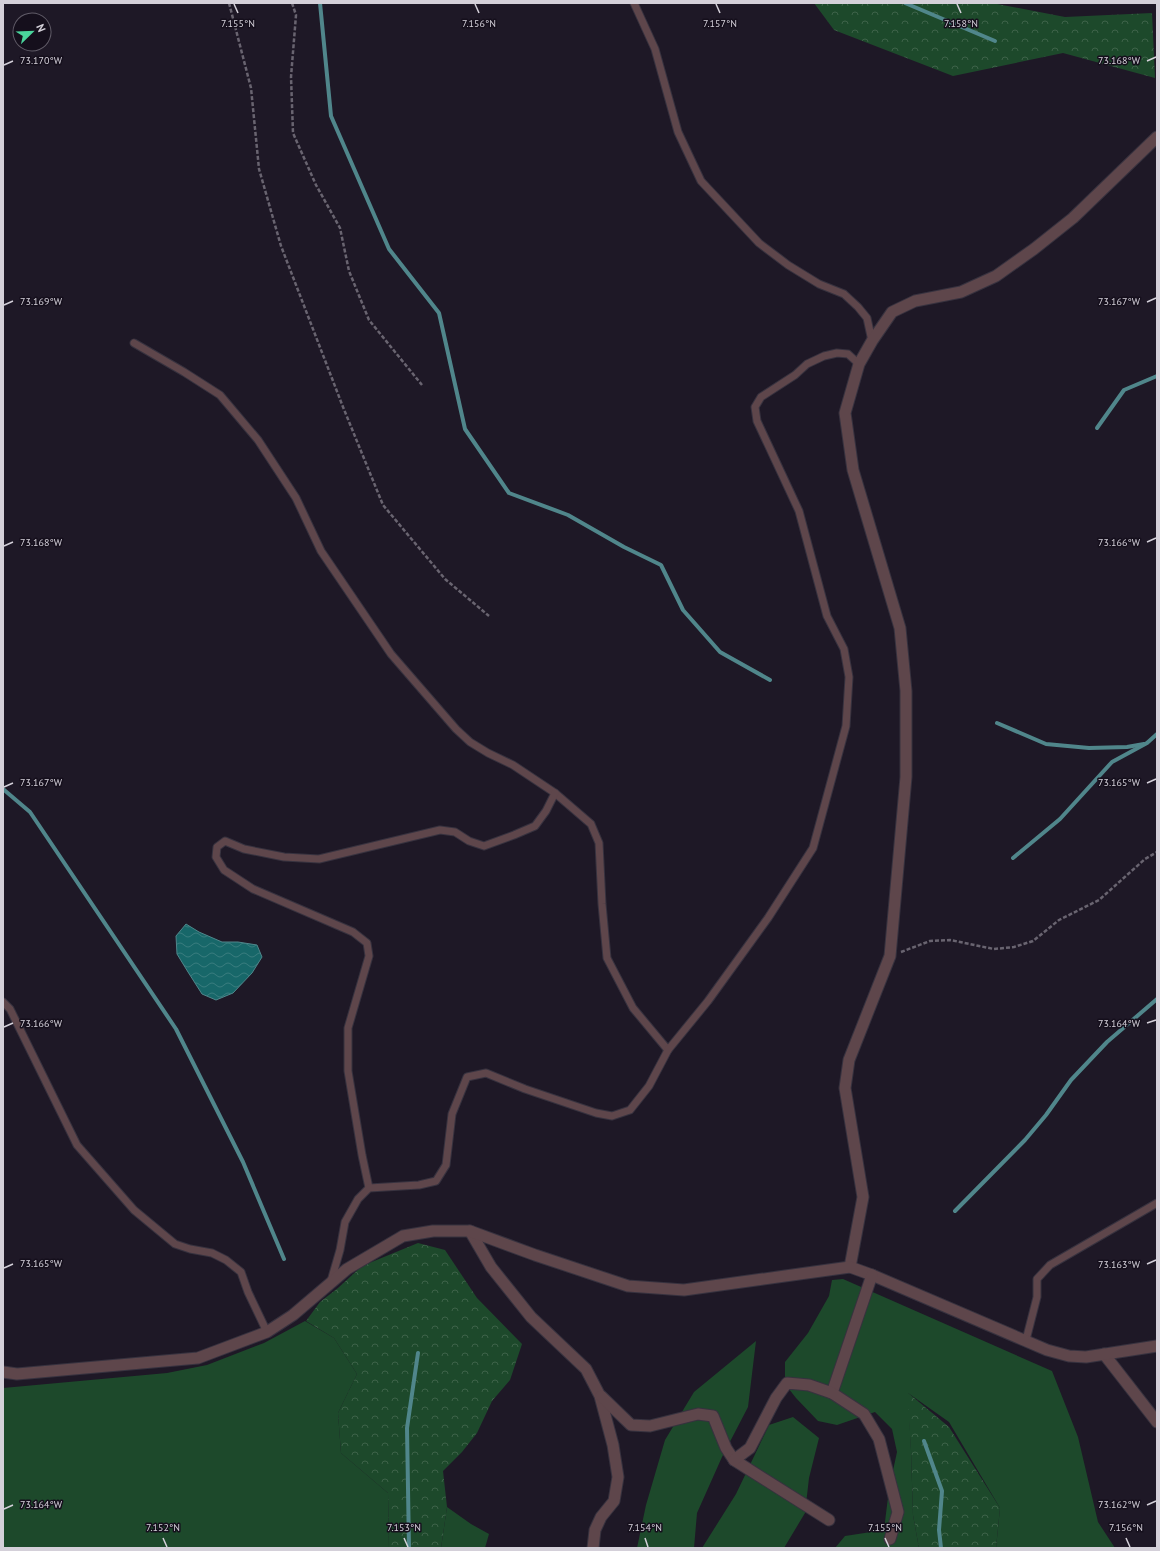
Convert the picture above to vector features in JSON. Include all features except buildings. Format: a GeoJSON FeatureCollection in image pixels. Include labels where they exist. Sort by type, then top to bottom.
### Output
{"type":"FeatureCollection","features":[{"type":"Feature","properties":{"kind":"street"},"geometry":{"type":"LineString","coordinates":[[850,1267],[863,1197],[845,1088],[849,1060],[890,956],[906,776],[906,691],[900,628],[853,470],[844,413],[859,364],[872,341],[892,312],[915,301],[961,292],[996,276],[1034,249],[1073,218],[1157,137]]}},
{"type":"Feature","properties":{"kind":"street"},"geometry":{"type":"LineString","coordinates":[[3,1372],[17,1374],[198,1358],[267,1332],[294,1315],[330,1282],[347,1269],[403,1236],[433,1231],[470,1231],[535,1255],[628,1286],[684,1290],[850,1267],[872,1274],[1048,1350],[1069,1356],[1086,1357],[1157,1346]]}},
{"type":"Feature","properties":{"kind":"street"},"geometry":{"type":"LineString","coordinates":[[470,1231],[491,1267],[531,1317],[586,1369],[600,1396],[613,1445],[618,1477],[614,1501],[601,1517],[595,1530],[593,1548]]}},
{"type":"Feature","properties":{"kind":"street"},"geometry":{"type":"LineString","coordinates":[[832,1393],[872,1274]]}},
{"type":"Feature","properties":{"kind":"street"},"geometry":{"type":"LineString","coordinates":[[1104,1354],[1157,1422]]}},
{"type":"Feature","properties":{"kind":"street"},"geometry":{"type":"LineString","coordinates":[[734,1460],[750,1448],[776,1398],[787,1383],[809,1385],[832,1393],[864,1414],[879,1439],[898,1512],[890,1539]]}},
{"type":"Feature","properties":{"kind":"street"},"geometry":{"type":"LineString","coordinates":[[600,1396],[631,1425],[650,1426],[698,1414],[713,1416],[726,1448],[734,1460],[829,1520]]}},
{"type":"Feature","properties":{"kind":"lane"},"geometry":{"type":"LineString","coordinates":[[634,3],[656,48],[678,132],[701,181],[759,243],[788,265],[819,284],[844,294],[858,307],[867,318],[872,341]]}},
{"type":"Feature","properties":{"kind":"lane"},"geometry":{"type":"LineString","coordinates":[[134,343],[220,395],[258,440],[296,498],[321,551],[391,654],[456,730],[470,742],[488,753],[513,765],[555,793],[591,824],[599,843],[602,904],[607,958],[633,1008],[668,1050]]}},
{"type":"Feature","properties":{"kind":"lane"},"geometry":{"type":"LineString","coordinates":[[330,1282],[340,1250],[345,1222],[358,1199],[369,1188],[420,1185],[436,1181],[446,1165],[452,1114],[467,1077],[486,1073],[525,1089],[596,1113],[612,1116],[630,1110],[649,1086],[668,1050],[708,1001],[759,930],[813,848],[846,726],[850,677],[844,649],[827,616],[799,511],[757,421],[755,407],[761,397],[795,375],[807,364],[824,356],[837,353],[848,354],[859,364]]}},
{"type":"Feature","properties":{"kind":"lane"},"geometry":{"type":"LineString","coordinates":[[369,1188],[348,1071],[348,1028],[369,956],[367,943],[353,932],[253,889],[224,870],[216,857],[217,847],[225,842],[244,849],[284,857],[319,860],[440,830],[455,832],[469,841],[484,846],[535,826],[546,811],[555,793]]}},
{"type":"Feature","properties":{"kind":"lane"},"geometry":{"type":"LineString","coordinates":[[3,1002],[14,1016],[77,1145],[134,1210],[175,1244],[190,1249],[212,1253],[226,1260],[241,1272],[248,1292],[267,1332]]}},
{"type":"Feature","properties":{"kind":"lane"},"geometry":{"type":"LineString","coordinates":[[1026,1340],[1037,1297],[1037,1279],[1050,1265],[1156,1203]]}},
{"type":"Feature","properties":{"kind":"path"},"geometry":{"type":"LineString","coordinates":[[228,3],[251,88],[258,169],[281,246],[343,407],[383,505],[445,579],[489,616]]}},
{"type":"Feature","properties":{"kind":"path"},"geometry":{"type":"LineString","coordinates":[[292,3],[296,15],[291,77],[293,133],[316,184],[340,228],[349,271],[369,320],[422,385]]}},
{"type":"Feature","properties":{"kind":"path"},"geometry":{"type":"LineString","coordinates":[[890,956],[930,941],[950,940],[994,949],[1014,947],[1033,941],[1059,920],[1099,900],[1145,859],[1157,852]]}},
{"type":"Feature","properties":{"kind":"green space"},"geometry":{"type":"Polygon","coordinates":[[[814,3],[992,3],[1065,17],[1152,13],[1155,78],[1063,53],[953,76],[834,30],[814,3]]]}},
{"type":"Feature","properties":{"kind":"green space"},"geometry":{"type":"Polygon","coordinates":[[[418,1243],[445,1250],[477,1298],[522,1344],[510,1380],[492,1401],[477,1433],[462,1452],[443,1471],[447,1507],[441,1548],[389,1548],[388,1493],[341,1453],[338,1413],[357,1374],[334,1338],[306,1321],[320,1302],[362,1266],[418,1243]]]}},
{"type":"Feature","properties":{"kind":"green space"},"geometry":{"type":"Polygon","coordinates":[[[843,1279],[1052,1371],[1078,1437],[1098,1522],[1115,1548],[996,1548],[1000,1508],[949,1422],[908,1393],[913,1515],[919,1548],[835,1548],[845,1536],[884,1530],[889,1489],[897,1452],[892,1429],[875,1412],[837,1425],[818,1421],[785,1384],[785,1362],[808,1333],[829,1296],[832,1280],[843,1279]]]}},
{"type":"Feature","properties":{"kind":"green space"},"geometry":{"type":"Polygon","coordinates":[[[305,1321],[334,1338],[357,1374],[338,1413],[341,1453],[388,1493],[389,1548],[3,1548],[3,1388],[167,1373],[207,1365],[264,1343],[305,1321]]]}},
{"type":"Feature","properties":{"kind":"green space"},"geometry":{"type":"Polygon","coordinates":[[[756,1341],[748,1407],[722,1457],[697,1513],[694,1548],[637,1548],[646,1505],[665,1440],[694,1392],[756,1341]]]}},
{"type":"Feature","properties":{"kind":"green space"},"geometry":{"type":"Polygon","coordinates":[[[907,1392],[949,1427],[1000,1508],[996,1548],[919,1548],[913,1515],[907,1392]]]}},
{"type":"Feature","properties":{"kind":"green space"},"geometry":{"type":"Polygon","coordinates":[[[793,1417],[819,1438],[809,1478],[805,1513],[784,1548],[702,1548],[736,1494],[769,1425],[793,1417]]]}},
{"type":"Feature","properties":{"kind":"green space"},"geometry":{"type":"Polygon","coordinates":[[[447,1507],[471,1524],[489,1534],[485,1548],[441,1548],[447,1507]]]}},
{"type":"Feature","properties":{"kind":"water"},"geometry":{"type":"Polygon","coordinates":[[[186,924],[199,932],[222,942],[238,942],[257,945],[262,957],[252,973],[233,993],[216,1000],[202,994],[177,954],[176,936],[186,924]]]}},
{"type":"Feature","properties":{"kind":"waterway"},"geometry":{"type":"LineString","coordinates":[[320,3],[331,116],[389,249],[439,313],[465,429],[509,493],[568,515],[624,547],[661,565],[683,610],[720,652],[770,680]]}},
{"type":"Feature","properties":{"kind":"waterway"},"geometry":{"type":"LineString","coordinates":[[905,3],[995,41]]}},
{"type":"Feature","properties":{"kind":"waterway"},"geometry":{"type":"LineString","coordinates":[[1097,428],[1124,390],[1157,376]]}},
{"type":"Feature","properties":{"kind":"waterway"},"geometry":{"type":"LineString","coordinates":[[997,723],[1046,744],[1089,748],[1127,747],[1144,744]]}},
{"type":"Feature","properties":{"kind":"waterway"},"geometry":{"type":"LineString","coordinates":[[1013,858],[1060,819],[1112,762],[1147,743],[1157,734]]}},
{"type":"Feature","properties":{"kind":"waterway"},"geometry":{"type":"LineString","coordinates":[[3,789],[30,812],[176,1029],[243,1162],[284,1259]]}},
{"type":"Feature","properties":{"kind":"waterway"},"geometry":{"type":"LineString","coordinates":[[955,1211],[1025,1140],[1046,1115],[1071,1080],[1107,1042],[1157,999]]}},
{"type":"Feature","properties":{"kind":"waterway"},"geometry":{"type":"LineString","coordinates":[[409,1548],[407,1428],[418,1353]]}},
{"type":"Feature","properties":{"kind":"waterway"},"geometry":{"type":"LineString","coordinates":[[924,1441],[942,1491],[939,1530],[941,1548]]}}]}
